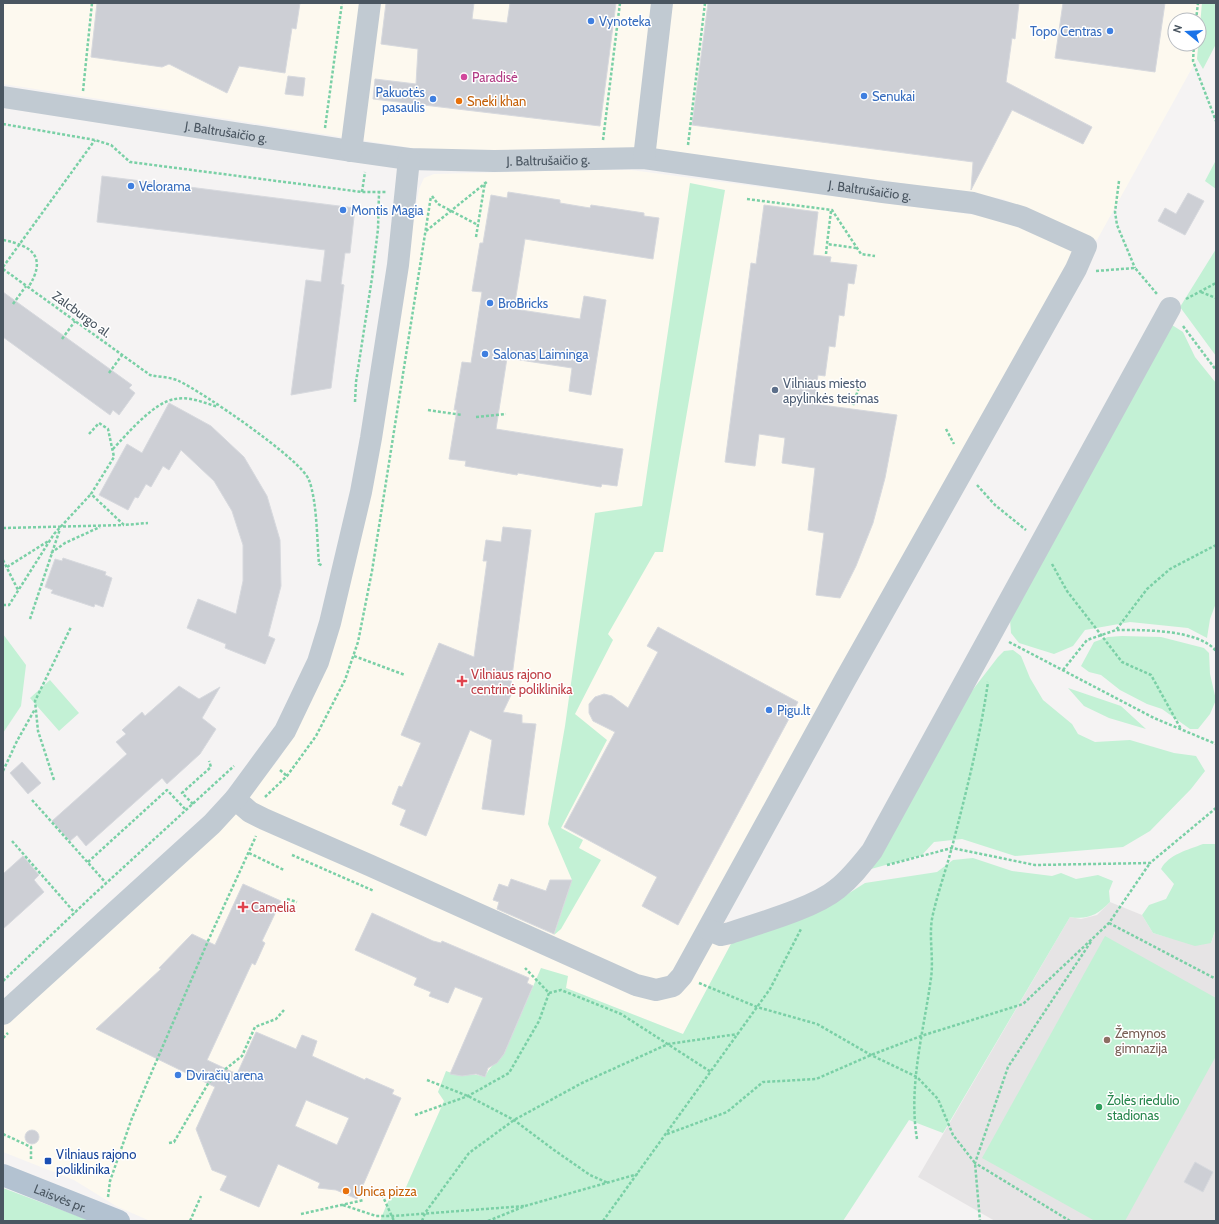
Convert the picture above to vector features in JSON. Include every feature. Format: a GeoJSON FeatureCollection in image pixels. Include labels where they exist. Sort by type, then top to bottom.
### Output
{"type":"FeatureCollection","features":[{"type":"Feature","properties":{"kind":"main road","name":"Laisvės pr."},"geometry":{"type":"LineString","coordinates":[[3,1175],[119,1221]]}},
{"type":"Feature","properties":{"kind":"street"},"geometry":{"type":"LineString","coordinates":[[359,159],[370,3]]}},
{"type":"Feature","properties":{"kind":"street"},"geometry":{"type":"LineString","coordinates":[[644,158],[662,3]]}},
{"type":"Feature","properties":{"kind":"street","name":"J. Baltrušaičio g."},"geometry":{"type":"LineString","coordinates":[[3,97],[323,147],[359,159],[494,161],[644,158],[973,203],[1022,217],[1086,246],[1076,269]]}},
{"type":"Feature","properties":{"kind":"street"},"geometry":{"type":"LineString","coordinates":[[3,1014],[212,824],[235,799],[285,731],[318,662],[330,623],[363,484],[398,265],[409,159]]}},
{"type":"Feature","properties":{"kind":"street"},"geometry":{"type":"LineString","coordinates":[[235,799],[250,812],[264,819],[636,986],[656,990],[673,986],[682,976],[709,930],[845,680],[1076,269]]}},
{"type":"Feature","properties":{"kind":"street"},"geometry":{"type":"LineString","coordinates":[[709,930],[721,935],[730,933],[815,902],[836,890],[854,874],[872,851],[1170,308]]}},
{"type":"Feature","properties":{"kind":"path"},"geometry":{"type":"LineString","coordinates":[[82,95],[92,3]]}},
{"type":"Feature","properties":{"kind":"path"},"geometry":{"type":"LineString","coordinates":[[323,147],[342,3]]}},
{"type":"Feature","properties":{"kind":"path"},"geometry":{"type":"LineString","coordinates":[[602,158],[603,130],[620,3]]}},
{"type":"Feature","properties":{"kind":"path"},"geometry":{"type":"LineString","coordinates":[[687,163],[690,123],[705,3]]}},
{"type":"Feature","properties":{"kind":"path"},"geometry":{"type":"LineString","coordinates":[[1194,52],[1193,61],[1216,121]]}},
{"type":"Feature","properties":{"kind":"path"},"geometry":{"type":"LineString","coordinates":[[3,124],[95,140],[111,145],[130,162],[362,192],[390,191]]}},
{"type":"Feature","properties":{"kind":"path"},"geometry":{"type":"LineString","coordinates":[[3,268],[95,140]]}},
{"type":"Feature","properties":{"kind":"path"},"geometry":{"type":"LineString","coordinates":[[359,159],[362,192]]}},
{"type":"Feature","properties":{"kind":"path"},"geometry":{"type":"LineString","coordinates":[[426,231],[489,180],[494,161]]}},
{"type":"Feature","properties":{"kind":"path"},"geometry":{"type":"LineString","coordinates":[[1119,181],[1115,212],[1117,225],[1135,268],[1170,308],[1216,370]]}},
{"type":"Feature","properties":{"kind":"path"},"geometry":{"type":"LineString","coordinates":[[476,237],[485,182]]}},
{"type":"Feature","properties":{"kind":"path"},"geometry":{"type":"LineString","coordinates":[[355,405],[356,382],[378,229],[379,192]]}},
{"type":"Feature","properties":{"kind":"path"},"geometry":{"type":"LineString","coordinates":[[431,196],[438,204],[478,224]]}},
{"type":"Feature","properties":{"kind":"path"},"geometry":{"type":"LineString","coordinates":[[747,199],[832,210],[861,254],[874,256]]}},
{"type":"Feature","properties":{"kind":"path"},"geometry":{"type":"LineString","coordinates":[[826,254],[832,210]]}},
{"type":"Feature","properties":{"kind":"path"},"geometry":{"type":"LineString","coordinates":[[3,240],[20,243],[32,250],[36,261],[35,276],[13,304]]}},
{"type":"Feature","properties":{"kind":"path"},"geometry":{"type":"LineString","coordinates":[[827,244],[857,248]]}},
{"type":"Feature","properties":{"kind":"path","name":"Zalcburgo al."},"geometry":{"type":"LineString","coordinates":[[3,268],[27,287],[150,375],[179,381],[222,408]]}},
{"type":"Feature","properties":{"kind":"path"},"geometry":{"type":"LineString","coordinates":[[1076,269],[1094,272],[1135,268]]}},
{"type":"Feature","properties":{"kind":"path"},"geometry":{"type":"LineString","coordinates":[[1170,308],[1216,283]]}},
{"type":"Feature","properties":{"kind":"path"},"geometry":{"type":"LineString","coordinates":[[1201,292],[1216,298]]}},
{"type":"Feature","properties":{"kind":"path"},"geometry":{"type":"LineString","coordinates":[[62,339],[74,321]]}},
{"type":"Feature","properties":{"kind":"path"},"geometry":{"type":"LineString","coordinates":[[109,373],[122,355]]}},
{"type":"Feature","properties":{"kind":"path"},"geometry":{"type":"LineString","coordinates":[[853,405],[859,386]]}},
{"type":"Feature","properties":{"kind":"path"},"geometry":{"type":"LineString","coordinates":[[112,449],[133,428],[163,402],[176,398],[195,400],[222,408],[288,456],[304,471],[309,480],[314,505],[319,564],[326,568],[328,560]]}},
{"type":"Feature","properties":{"kind":"path"},"geometry":{"type":"LineString","coordinates":[[428,410],[462,415]]}},
{"type":"Feature","properties":{"kind":"path"},"geometry":{"type":"LineString","coordinates":[[476,417],[506,414]]}},
{"type":"Feature","properties":{"kind":"path"},"geometry":{"type":"LineString","coordinates":[[3,605],[9,605],[51,540],[91,494],[114,457],[108,430],[99,423],[89,434]]}},
{"type":"Feature","properties":{"kind":"path"},"geometry":{"type":"LineString","coordinates":[[946,429],[973,481],[995,505],[1041,542],[1067,591],[1122,662],[1151,675],[1182,730]]}},
{"type":"Feature","properties":{"kind":"path"},"geometry":{"type":"LineString","coordinates":[[91,494],[124,525]]}},
{"type":"Feature","properties":{"kind":"path"},"geometry":{"type":"LineString","coordinates":[[3,528],[102,526],[148,522]]}},
{"type":"Feature","properties":{"kind":"path"},"geometry":{"type":"LineString","coordinates":[[52,553],[65,543],[102,526]]}},
{"type":"Feature","properties":{"kind":"path"},"geometry":{"type":"LineString","coordinates":[[30,619],[61,527]]}},
{"type":"Feature","properties":{"kind":"path"},"geometry":{"type":"LineString","coordinates":[[7,567],[51,540]]}},
{"type":"Feature","properties":{"kind":"path"},"geometry":{"type":"LineString","coordinates":[[1116,630],[1147,589],[1170,569],[1216,545]]}},
{"type":"Feature","properties":{"kind":"path"},"geometry":{"type":"LineString","coordinates":[[3,560],[18,591]]}},
{"type":"Feature","properties":{"kind":"path"},"geometry":{"type":"LineString","coordinates":[[54,780],[38,731],[35,701],[39,690],[47,678],[71,627]]}},
{"type":"Feature","properties":{"kind":"path"},"geometry":{"type":"LineString","coordinates":[[1063,670],[1087,640],[1116,630],[1170,631],[1211,645],[1216,651]]}},
{"type":"Feature","properties":{"kind":"path"},"geometry":{"type":"LineString","coordinates":[[992,633],[1154,718],[1216,744]]}},
{"type":"Feature","properties":{"kind":"path"},"geometry":{"type":"LineString","coordinates":[[354,656],[405,674]]}},
{"type":"Feature","properties":{"kind":"path"},"geometry":{"type":"LineString","coordinates":[[917,1139],[914,1122],[917,1077],[921,1036],[931,976],[932,916],[952,848],[983,719],[989,674]]}},
{"type":"Feature","properties":{"kind":"path"},"geometry":{"type":"LineString","coordinates":[[3,771],[17,741],[36,708]]}},
{"type":"Feature","properties":{"kind":"path"},"geometry":{"type":"LineString","coordinates":[[266,758],[287,776]]}},
{"type":"Feature","properties":{"kind":"path"},"geometry":{"type":"LineString","coordinates":[[193,804],[182,793],[211,767],[209,761]]}},
{"type":"Feature","properties":{"kind":"path"},"geometry":{"type":"LineString","coordinates":[[3,981],[236,763]]}},
{"type":"Feature","properties":{"kind":"path"},"geometry":{"type":"LineString","coordinates":[[88,862],[167,790],[186,810]]}},
{"type":"Feature","properties":{"kind":"path"},"geometry":{"type":"LineString","coordinates":[[32,800],[106,884]]}},
{"type":"Feature","properties":{"kind":"path"},"geometry":{"type":"LineString","coordinates":[[667,1134],[728,1112],[763,1082],[816,1079],[871,1055],[921,1036],[1023,1004],[1108,923],[1150,863],[1216,808]]}},
{"type":"Feature","properties":{"kind":"path"},"geometry":{"type":"LineString","coordinates":[[106,1201],[109,1194],[110,1180],[132,1118],[208,941],[264,819]]}},
{"type":"Feature","properties":{"kind":"path"},"geometry":{"type":"LineString","coordinates":[[12,841],[75,913]]}},
{"type":"Feature","properties":{"kind":"path"},"geometry":{"type":"LineString","coordinates":[[884,866],[952,848],[1035,865],[1150,863]]}},
{"type":"Feature","properties":{"kind":"path"},"geometry":{"type":"LineString","coordinates":[[249,853],[284,870]]}},
{"type":"Feature","properties":{"kind":"path"},"geometry":{"type":"LineString","coordinates":[[287,899],[296,902]]}},
{"type":"Feature","properties":{"kind":"path"},"geometry":{"type":"LineString","coordinates":[[603,1221],[770,989],[815,902]]}},
{"type":"Feature","properties":{"kind":"path"},"geometry":{"type":"LineString","coordinates":[[1108,923],[1216,979]]}},
{"type":"Feature","properties":{"kind":"path"},"geometry":{"type":"LineString","coordinates":[[980,1221],[975,1163],[1008,1067],[1094,936]]}},
{"type":"Feature","properties":{"kind":"path"},"geometry":{"type":"LineString","coordinates":[[525,968],[549,993]]}},
{"type":"Feature","properties":{"kind":"path"},"geometry":{"type":"LineString","coordinates":[[682,976],[757,1007],[817,1024],[871,1055],[917,1077],[938,1099],[953,1135],[975,1163],[1070,1221]]}},
{"type":"Feature","properties":{"kind":"path"},"geometry":{"type":"LineString","coordinates":[[549,993],[561,990],[621,1014],[711,1072]]}},
{"type":"Feature","properties":{"kind":"path"},"geometry":{"type":"LineString","coordinates":[[415,1115],[468,1096],[508,1073],[539,1021],[549,993]]}},
{"type":"Feature","properties":{"kind":"path"},"geometry":{"type":"LineString","coordinates":[[169,1143],[174,1142],[182,1130],[209,1082],[242,1056],[255,1027],[276,1019],[284,1010]]}},
{"type":"Feature","properties":{"kind":"path"},"geometry":{"type":"LineString","coordinates":[[422,1221],[425,1214],[469,1153],[514,1120],[582,1083],[668,1044],[739,1034]]}},
{"type":"Feature","properties":{"kind":"path"},"geometry":{"type":"LineString","coordinates":[[426,1080],[468,1096],[514,1120],[590,1175],[608,1183]]}},
{"type":"Feature","properties":{"kind":"path"},"geometry":{"type":"LineString","coordinates":[[3,1134],[31,1147],[31,1159]]}},
{"type":"Feature","properties":{"kind":"path"},"geometry":{"type":"LineString","coordinates":[[488,1221],[525,1206],[638,1174]]}},
{"type":"Feature","properties":{"kind":"path"},"geometry":{"type":"LineString","coordinates":[[380,1190],[394,1221]]}},
{"type":"Feature","properties":{"kind":"path"},"geometry":{"type":"LineString","coordinates":[[190,1221],[201,1196]]}},
{"type":"Feature","properties":{"kind":"path"},"geometry":{"type":"LineString","coordinates":[[301,1214],[364,1200]]}},
{"type":"Feature","properties":{"kind":"path"},"geometry":{"type":"LineString","coordinates":[[343,1205],[376,1216],[425,1214],[525,1206]]}},
{"type":"Feature","properties":{"kind":"shaded area"},"geometry":{"type":"Polygon","coordinates":[[[3,3],[1202,3],[1201,12],[1167,12],[1167,52],[1197,52],[1197,59],[1097,240],[1003,199],[964,192],[656,149],[613,152],[425,150],[3,84],[3,3]]]}},
{"type":"Feature","properties":{"kind":"shaded area"},"geometry":{"type":"Polygon","coordinates":[[[631,170],[983,216],[1036,233],[1087,257],[724,921],[732,942],[683,1034],[566,988],[541,968],[504,1054],[485,1077],[454,1075],[446,1071],[444,1101],[403,1194],[389,1199],[380,1221],[150,1221],[116,1206],[74,1180],[3,1152],[3,1024],[235,813],[279,759],[295,731],[352,567],[419,189],[424,178],[434,174],[631,170]]]}},
{"type":"Feature","properties":{"kind":"shaded area","name":"Žemynos gimnazija"},"geometry":{"type":"Polygon","coordinates":[[[1110,902],[1142,915],[1153,933],[1170,938],[1211,943],[1216,928],[1216,1221],[995,1221],[918,1177],[1070,917],[1081,919],[1097,915],[1110,902]]]}},
{"type":"Feature","properties":{"kind":"green space"},"geometry":{"type":"Polygon","coordinates":[[[1202,3],[1216,3],[1216,44],[1203,69],[1197,59],[1198,52],[1207,52],[1207,12],[1201,12],[1202,3]]]}},
{"type":"Feature","properties":{"kind":"green space"},"geometry":{"type":"Polygon","coordinates":[[[1216,160],[1216,189],[1205,181],[1216,160]]]}},
{"type":"Feature","properties":{"kind":"green space"},"geometry":{"type":"Polygon","coordinates":[[[690,183],[725,190],[663,552],[655,552],[608,634],[613,640],[575,714],[607,740],[561,828],[583,840],[579,848],[601,860],[561,929],[554,935],[572,880],[548,824],[565,726],[595,513],[642,506],[690,183]]]}},
{"type":"Feature","properties":{"kind":"green space"},"geometry":{"type":"Polygon","coordinates":[[[1216,249],[1216,356],[1180,307],[1216,249]]]}},
{"type":"Feature","properties":{"kind":"green space"},"geometry":{"type":"Polygon","coordinates":[[[1172,325],[1183,332],[1195,357],[1216,383],[1216,603],[1210,619],[1207,638],[1188,628],[1130,622],[1085,630],[1073,646],[1054,654],[1019,643],[1011,633],[1010,619],[1172,325]]]}},
{"type":"Feature","properties":{"kind":"green space"},"geometry":{"type":"Polygon","coordinates":[[[3,634],[26,665],[21,706],[3,733],[3,634]]]}},
{"type":"Feature","properties":{"kind":"green space"},"geometry":{"type":"Polygon","coordinates":[[[1108,637],[1161,637],[1204,648],[1209,653],[1210,674],[1216,700],[1210,714],[1198,729],[1190,729],[1162,709],[1147,704],[1120,690],[1101,675],[1089,672],[1081,666],[1094,642],[1108,637]]]}},
{"type":"Feature","properties":{"kind":"green space"},"geometry":{"type":"Polygon","coordinates":[[[1013,650],[1021,656],[1030,678],[1043,700],[1072,724],[1078,734],[1095,742],[1130,740],[1174,753],[1196,756],[1205,771],[1191,789],[1150,831],[1123,847],[1015,856],[962,839],[934,842],[922,855],[871,869],[958,709],[998,657],[1004,651],[1013,650]]]}},
{"type":"Feature","properties":{"kind":"green space"},"geometry":{"type":"Polygon","coordinates":[[[50,680],[79,713],[59,731],[30,698],[50,680]]]}},
{"type":"Feature","properties":{"kind":"green space"},"geometry":{"type":"Polygon","coordinates":[[[1068,688],[1121,706],[1146,729],[1109,718],[1084,706],[1068,688]]]}},
{"type":"Feature","properties":{"kind":"green space"},"geometry":{"type":"Polygon","coordinates":[[[1203,844],[1216,844],[1216,928],[1211,943],[1195,946],[1153,933],[1142,915],[1149,905],[1166,899],[1174,884],[1161,869],[1164,864],[1179,853],[1203,844]]]}},
{"type":"Feature","properties":{"kind":"green space"},"geometry":{"type":"Polygon","coordinates":[[[973,858],[1012,871],[1052,876],[1061,873],[1076,879],[1098,875],[1113,881],[1109,891],[1110,902],[1092,916],[1082,918],[1070,917],[943,1133],[909,1120],[843,1221],[380,1221],[389,1199],[403,1194],[444,1101],[438,1092],[446,1071],[456,1074],[485,1077],[491,1067],[504,1054],[541,968],[568,976],[566,988],[683,1034],[732,942],[832,904],[865,883],[937,872],[953,860],[973,858]]]}},
{"type":"Feature","properties":{"kind":"green space","name":"Žolės riedulio stadionas"},"geometry":{"type":"Polygon","coordinates":[[[1105,936],[1216,998],[1216,1056],[1125,1221],[1095,1221],[982,1158],[1105,936]]]}},
{"type":"Feature","properties":{"kind":"green space"},"geometry":{"type":"Polygon","coordinates":[[[3,1188],[91,1221],[4,1221],[3,1188]]]}},
{"type":"Feature","properties":{"kind":"building"},"geometry":{"type":"Polygon","coordinates":[[[97,3],[300,3],[296,29],[292,28],[285,73],[239,66],[227,93],[169,64],[162,67],[91,57],[97,3]]]}},
{"type":"Feature","properties":{"kind":"building"},"geometry":{"type":"Polygon","coordinates":[[[386,3],[474,3],[472,19],[507,23],[510,3],[616,3],[600,126],[373,99],[375,79],[416,84],[418,49],[381,44],[386,3]]]}},
{"type":"Feature","properties":{"kind":"building","name":"Senukai"},"geometry":{"type":"Polygon","coordinates":[[[708,3],[1019,3],[1015,39],[1012,38],[1006,82],[1092,127],[1083,144],[1012,110],[971,190],[973,162],[692,125],[708,3]]]}},
{"type":"Feature","properties":{"kind":"building","name":"Topo Centras"},"geometry":{"type":"Polygon","coordinates":[[[1063,3],[1165,3],[1155,72],[1055,58],[1063,3]]]}},
{"type":"Feature","properties":{"kind":"building"},"geometry":{"type":"Polygon","coordinates":[[[288,76],[305,78],[303,96],[285,94],[288,76]]]}},
{"type":"Feature","properties":{"kind":"building"},"geometry":{"type":"Polygon","coordinates":[[[102,176],[355,208],[350,253],[345,253],[341,284],[344,285],[331,388],[291,395],[306,280],[321,282],[325,250],[97,222],[102,176]]]}},
{"type":"Feature","properties":{"kind":"building"},"geometry":{"type":"Polygon","coordinates":[[[508,192],[560,200],[560,203],[590,208],[591,205],[644,213],[644,216],[659,218],[653,259],[525,239],[514,309],[580,319],[584,296],[606,300],[591,395],[569,391],[572,368],[507,358],[496,429],[623,449],[617,486],[602,484],[601,487],[518,473],[517,475],[465,466],[466,461],[449,459],[457,410],[454,410],[462,362],[471,363],[482,292],[472,291],[480,243],[483,243],[491,195],[507,198],[508,192]]]}},
{"type":"Feature","properties":{"kind":"building"},"geometry":{"type":"Polygon","coordinates":[[[1188,193],[1204,201],[1185,235],[1158,221],[1165,208],[1176,214],[1188,193]]]}},
{"type":"Feature","properties":{"kind":"building","name":"Vilniaus miesto apylinkės teismas"},"geometry":{"type":"Polygon","coordinates":[[[764,205],[818,212],[813,255],[831,257],[830,262],[857,265],[854,284],[848,283],[844,316],[839,315],[835,347],[829,346],[825,376],[818,375],[814,404],[897,415],[885,478],[873,523],[856,566],[840,598],[816,595],[824,533],[808,530],[815,468],[782,463],[785,438],[759,434],[755,466],[725,462],[751,263],[756,264],[764,205]]]}},
{"type":"Feature","properties":{"kind":"building"},"geometry":{"type":"Polygon","coordinates":[[[3,292],[132,385],[129,388],[135,393],[119,415],[113,410],[110,415],[3,337],[3,292]]]}},
{"type":"Feature","properties":{"kind":"building"},"geometry":{"type":"Polygon","coordinates":[[[169,403],[211,426],[244,457],[267,496],[280,540],[281,586],[268,636],[275,639],[265,664],[225,648],[226,644],[187,628],[198,599],[236,614],[243,581],[243,545],[232,511],[214,481],[181,450],[169,470],[163,466],[151,487],[146,484],[138,498],[135,497],[128,510],[99,495],[127,444],[142,453],[169,403]]]}},
{"type":"Feature","properties":{"kind":"building","name":"Vilniaus rajono centrinė poliklinika"},"geometry":{"type":"Polygon","coordinates":[[[503,527],[531,530],[510,692],[512,693],[503,712],[522,715],[522,723],[536,724],[524,815],[482,809],[492,740],[470,730],[426,836],[400,825],[406,810],[392,804],[399,786],[402,787],[421,743],[401,735],[439,643],[474,657],[487,561],[483,561],[486,540],[501,542],[503,527]]]}},
{"type":"Feature","properties":{"kind":"building"},"geometry":{"type":"Polygon","coordinates":[[[63,558],[106,572],[105,575],[112,578],[103,607],[95,604],[94,607],[51,593],[53,590],[45,587],[55,559],[62,561],[63,558]]]}},
{"type":"Feature","properties":{"kind":"building"},"geometry":{"type":"Polygon","coordinates":[[[658,627],[798,702],[678,925],[642,906],[657,877],[564,827],[615,732],[593,721],[589,713],[589,704],[595,697],[604,694],[612,696],[628,708],[658,652],[647,646],[658,627]]]}},
{"type":"Feature","properties":{"kind":"building"},"geometry":{"type":"Polygon","coordinates":[[[179,686],[199,699],[220,687],[202,718],[216,729],[200,754],[167,784],[162,778],[86,846],[77,835],[70,841],[52,821],[127,754],[116,742],[126,734],[122,730],[142,712],[145,716],[179,686]]]}},
{"type":"Feature","properties":{"kind":"building"},"geometry":{"type":"Polygon","coordinates":[[[22,762],[41,783],[28,794],[10,773],[22,762]]]}},
{"type":"Feature","properties":{"kind":"building"},"geometry":{"type":"Polygon","coordinates":[[[23,856],[39,875],[34,880],[44,892],[3,929],[3,874],[23,856]]]}},
{"type":"Feature","properties":{"kind":"building"},"geometry":{"type":"Polygon","coordinates":[[[511,879],[546,891],[550,880],[572,880],[554,934],[497,909],[499,902],[493,900],[499,884],[508,887],[511,879]]]}},
{"type":"Feature","properties":{"kind":"building"},"geometry":{"type":"Polygon","coordinates":[[[243,884],[281,901],[262,941],[265,943],[255,965],[252,963],[207,1060],[237,1074],[256,1032],[296,1049],[302,1035],[317,1041],[312,1056],[365,1080],[366,1078],[394,1090],[392,1094],[401,1098],[357,1199],[336,1190],[318,1188],[320,1183],[278,1164],[259,1207],[220,1190],[227,1176],[212,1170],[196,1129],[215,1087],[96,1029],[161,969],[159,968],[192,934],[215,945],[243,884]],[[306,1100],[295,1126],[337,1145],[349,1118],[306,1100]]]}},
{"type":"Feature","properties":{"kind":"building"},"geometry":{"type":"Polygon","coordinates":[[[372,913],[433,941],[441,943],[442,941],[529,978],[527,983],[533,986],[504,1054],[497,1063],[488,1068],[485,1077],[476,1074],[462,1076],[450,1074],[483,998],[455,987],[448,1003],[429,996],[431,992],[414,985],[417,978],[355,950],[372,913]]]}},
{"type":"Feature","properties":{"kind":"building"},"geometry":{"type":"Polygon","coordinates":[[[32,1130],[37,1132],[39,1137],[37,1142],[32,1144],[27,1142],[25,1137],[27,1132],[32,1130]]]}},
{"type":"Feature","properties":{"kind":"building"},"geometry":{"type":"Polygon","coordinates":[[[1195,1162],[1213,1172],[1203,1192],[1184,1182],[1195,1162]]]}},
{"type":"Feature","properties":{"kind":"place","name":"Vynoteka"},"geometry":{"type":"Point","coordinates":[591,21]}},
{"type":"Feature","properties":{"kind":"place","name":"Topo Centras"},"geometry":{"type":"Point","coordinates":[1110,31]}},
{"type":"Feature","properties":{"kind":"place","name":"Paradisė"},"geometry":{"type":"Point","coordinates":[464,77]}},
{"type":"Feature","properties":{"kind":"place","name":"Senukai"},"geometry":{"type":"Point","coordinates":[864,96]}},
{"type":"Feature","properties":{"kind":"place","name":"Pakuotės pasaulis"},"geometry":{"type":"Point","coordinates":[433,99]}},
{"type":"Feature","properties":{"kind":"place","name":"Sneki khan"},"geometry":{"type":"Point","coordinates":[459,101]}},
{"type":"Feature","properties":{"kind":"place","name":"Velorama"},"geometry":{"type":"Point","coordinates":[131,186]}},
{"type":"Feature","properties":{"kind":"place","name":"Montis Magia"},"geometry":{"type":"Point","coordinates":[343,210]}},
{"type":"Feature","properties":{"kind":"place","name":"BroBricks"},"geometry":{"type":"Point","coordinates":[490,303]}},
{"type":"Feature","properties":{"kind":"place","name":"Salonas Laiminga"},"geometry":{"type":"Point","coordinates":[485,354]}},
{"type":"Feature","properties":{"kind":"place","name":"Vilniaus miesto apylinkės teismas"},"geometry":{"type":"Point","coordinates":[775,390]}},
{"type":"Feature","properties":{"kind":"place","name":"Vilniaus rajono centrinė poliklinika"},"geometry":{"type":"Point","coordinates":[462,681]}},
{"type":"Feature","properties":{"kind":"place","name":"Pigu.lt"},"geometry":{"type":"Point","coordinates":[769,710]}},
{"type":"Feature","properties":{"kind":"place","name":"Camelia"},"geometry":{"type":"Point","coordinates":[243,907]}},
{"type":"Feature","properties":{"kind":"place","name":"Žemynos gimnazija"},"geometry":{"type":"Point","coordinates":[1107,1040]}},
{"type":"Feature","properties":{"kind":"place","name":"Dviračių arena"},"geometry":{"type":"Point","coordinates":[178,1075]}},
{"type":"Feature","properties":{"kind":"place","name":"Žolės riedulio stadionas"},"geometry":{"type":"Point","coordinates":[1099,1107]}},
{"type":"Feature","properties":{"kind":"place","name":"Vilniaus rajono poliklinika"},"geometry":{"type":"Point","coordinates":[48,1161]}},
{"type":"Feature","properties":{"kind":"place","name":"Unica pizza"},"geometry":{"type":"Point","coordinates":[346,1191]}}]}
